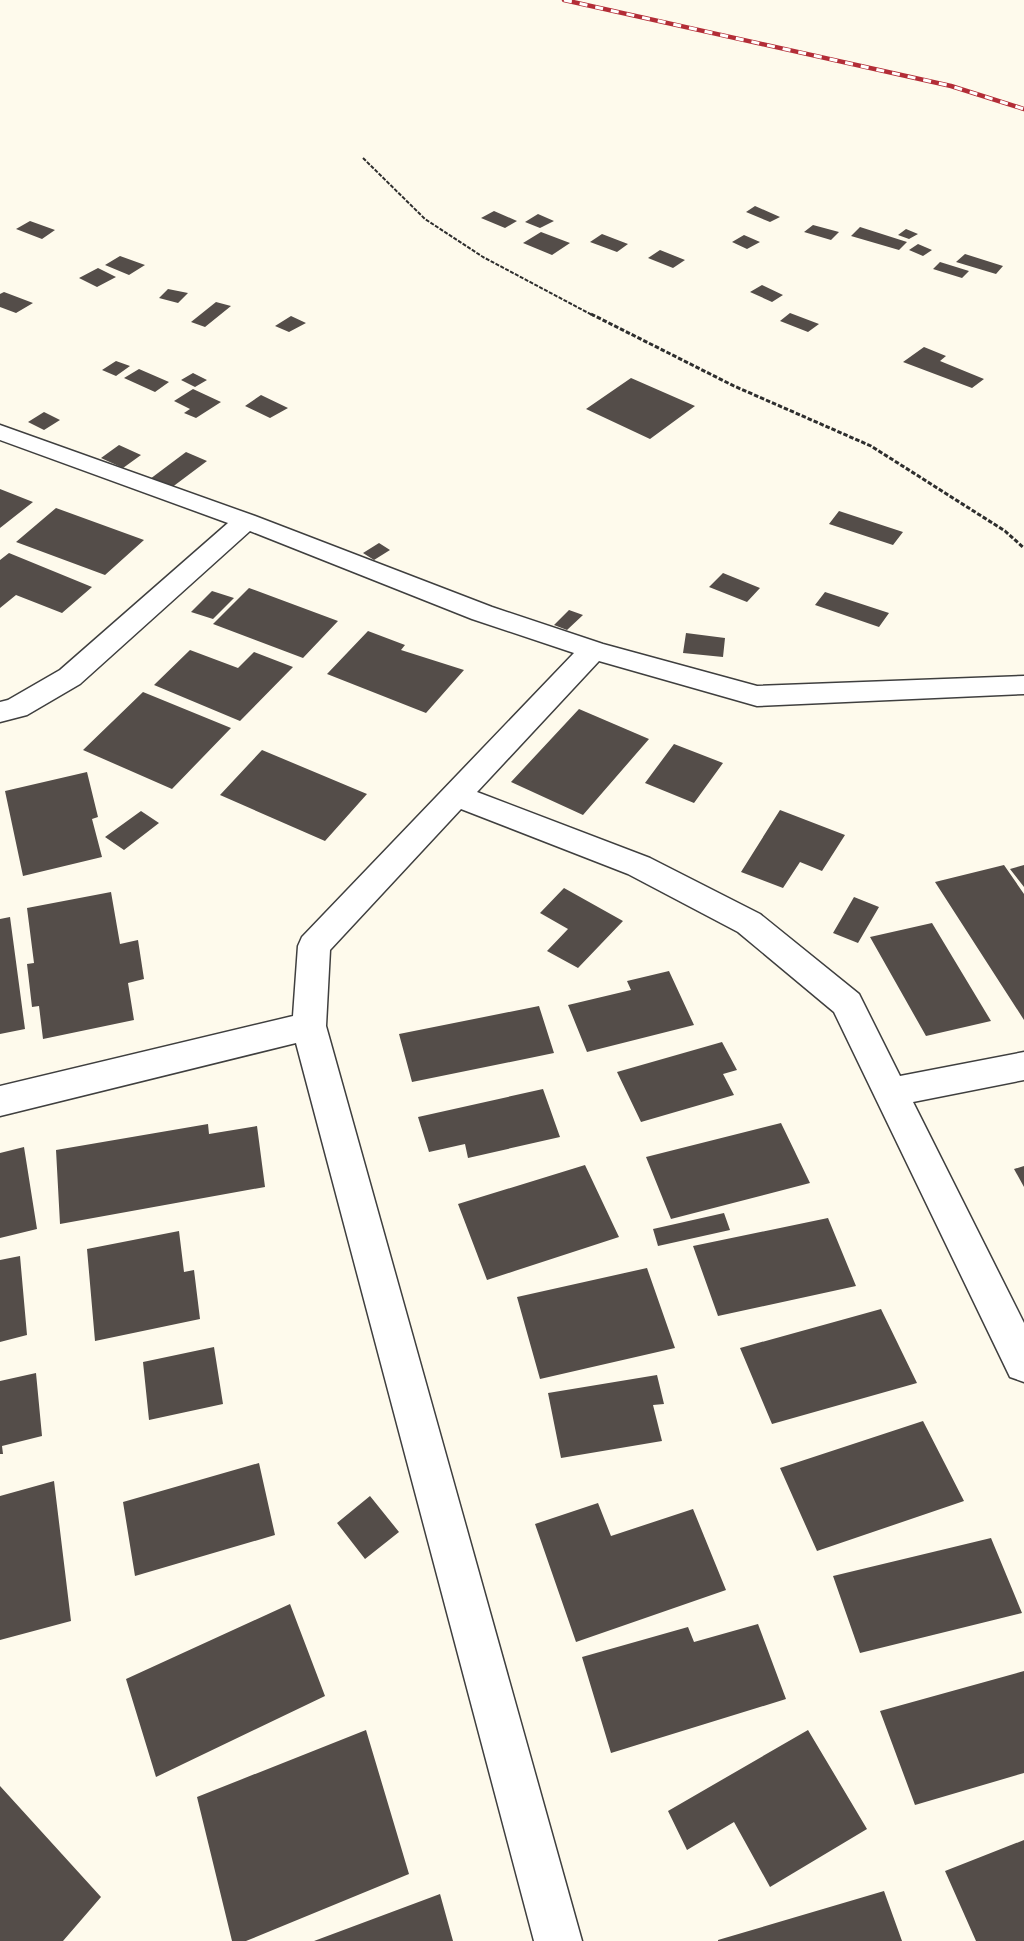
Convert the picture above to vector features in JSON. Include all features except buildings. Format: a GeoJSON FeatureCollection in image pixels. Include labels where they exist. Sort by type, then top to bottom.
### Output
{"type":"FeatureCollection","features":[{"type":"Feature","properties":{"kind":"street"},"geometry":{"type":"LineString","coordinates":[[0,432],[246,521],[482,613],[593,650],[757,696],[1024,685]]}},
{"type":"Feature","properties":{"kind":"street"},"geometry":{"type":"LineString","coordinates":[[0,712],[17,708],[70,677],[246,521]]}},
{"type":"Feature","properties":{"kind":"street"},"geometry":{"type":"LineString","coordinates":[[558,1941],[309,1026],[314,946],[593,650]]}},
{"type":"Feature","properties":{"kind":"street"},"geometry":{"type":"LineString","coordinates":[[454,795],[639,866],[749,923],[847,1003],[1024,1364]]}},
{"type":"Feature","properties":{"kind":"street"},"geometry":{"type":"LineString","coordinates":[[0,1101],[309,1026]]}},
{"type":"Feature","properties":{"kind":"street"},"geometry":{"type":"LineString","coordinates":[[890,1092],[1024,1066]]}},
{"type":"Feature","properties":{"kind":"path"},"geometry":{"type":"LineString","coordinates":[[363,158],[425,219],[483,257],[613,326],[734,386],[871,446],[1005,531],[1024,548]]}},
{"type":"Feature","properties":{"kind":"railway"},"geometry":{"type":"LineString","coordinates":[[564,0],[951,86],[1024,109]]}}]}
